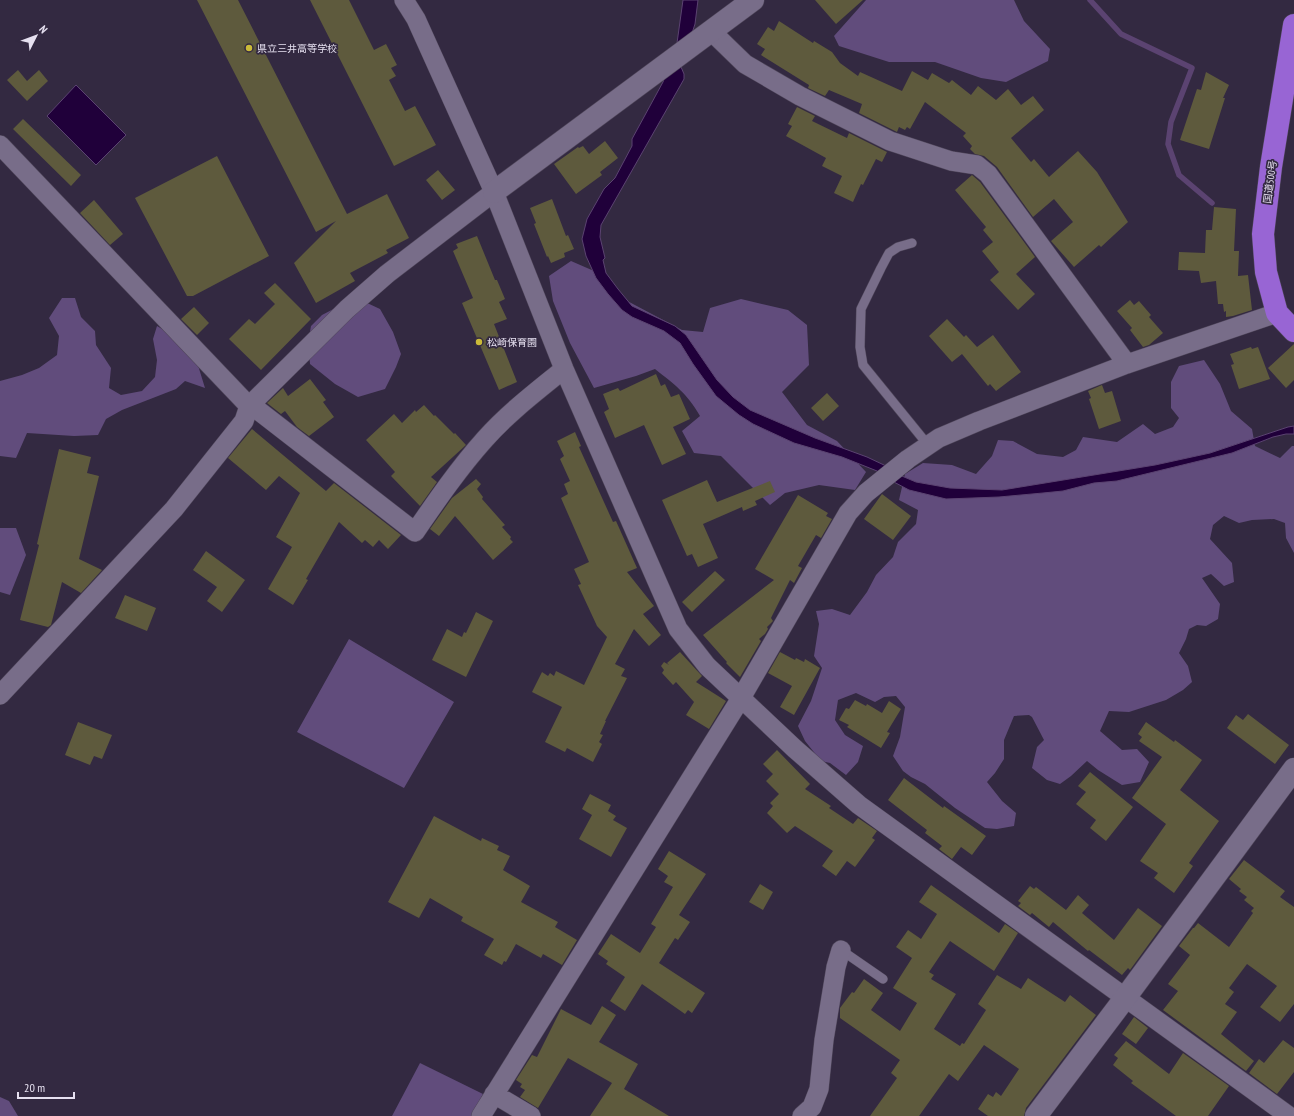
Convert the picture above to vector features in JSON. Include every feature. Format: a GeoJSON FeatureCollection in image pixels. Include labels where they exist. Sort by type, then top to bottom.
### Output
{"type":"FeatureCollection","features":[{"type":"Feature","properties":{"kind":"highway","name":"国道500号"},"geometry":{"type":"LineString","coordinates":[[1277,314],[1266,272],[1263,234],[1271,167],[1294,25]]}},
{"type":"Feature","properties":{"kind":"highway"},"geometry":{"type":"LineString","coordinates":[[1277,314],[1294,331]]}},
{"type":"Feature","properties":{"kind":"street"},"geometry":{"type":"LineString","coordinates":[[404,0],[416,19],[494,192],[564,369],[678,629],[707,666],[795,749],[859,805],[910,840],[1289,1116]]}},
{"type":"Feature","properties":{"kind":"street"},"geometry":{"type":"LineString","coordinates":[[0,695],[84,603],[174,509],[244,421],[250,406],[347,309],[387,274],[494,192],[753,0]]}},
{"type":"Feature","properties":{"kind":"street"},"geometry":{"type":"LineString","coordinates":[[711,31],[745,64],[807,99],[890,141],[951,161],[977,165],[988,174],[1127,364]]}},
{"type":"Feature","properties":{"kind":"street"},"geometry":{"type":"LineString","coordinates":[[0,146],[250,406],[259,411],[415,532],[455,476],[485,439],[517,407],[564,369]]}},
{"type":"Feature","properties":{"kind":"street"},"geometry":{"type":"LineString","coordinates":[[481,1116],[741,698],[848,513],[866,493],[939,438],[1127,364],[1277,314]]}},
{"type":"Feature","properties":{"kind":"street"},"geometry":{"type":"LineString","coordinates":[[1036,1116],[1294,769]]}},
{"type":"Feature","properties":{"kind":"street"},"geometry":{"type":"LineString","coordinates":[[802,1116],[812,1107],[819,1090],[824,1040],[836,967],[841,950]]}},
{"type":"Feature","properties":{"kind":"street"},"geometry":{"type":"LineString","coordinates":[[494,1094],[531,1116]]}},
{"type":"Feature","properties":{"kind":"lane"},"geometry":{"type":"LineString","coordinates":[[912,243],[898,247],[889,253],[881,268],[861,309],[860,348],[863,366],[928,445]]}},
{"type":"Feature","properties":{"kind":"lane"},"geometry":{"type":"LineString","coordinates":[[841,950],[883,979]]}},
{"type":"Feature","properties":{"kind":"shaded area"},"geometry":{"type":"Polygon","coordinates":[[[683,0],[698,0],[695,24],[681,67],[684,74],[684,79],[601,225],[600,237],[605,258],[603,260],[606,273],[632,306],[675,326],[686,335],[717,380],[733,397],[750,410],[815,438],[867,457],[884,465],[897,474],[916,482],[950,488],[1002,490],[1155,465],[1210,453],[1288,427],[1294,426],[1294,434],[1273,437],[1232,453],[1117,481],[1094,483],[1063,491],[999,497],[946,499],[909,490],[877,471],[842,457],[794,443],[753,424],[739,415],[716,396],[680,343],[664,331],[632,317],[622,310],[596,278],[586,256],[582,239],[587,219],[604,189],[615,178],[632,146],[632,139],[663,82],[677,43],[683,0]]]}},
{"type":"Feature","properties":{"kind":"shaded area"},"geometry":{"type":"Polygon","coordinates":[[[866,0],[1014,0],[1024,21],[1050,49],[1048,61],[1006,82],[981,78],[935,62],[889,62],[839,46],[834,36],[866,0]]]}},
{"type":"Feature","properties":{"kind":"shaded area"},"geometry":{"type":"Polygon","coordinates":[[[76,85],[126,135],[96,165],[47,116],[76,85]]]}},
{"type":"Feature","properties":{"kind":"shaded area"},"geometry":{"type":"Polygon","coordinates":[[[571,261],[594,271],[616,295],[682,330],[703,332],[710,308],[741,299],[788,310],[807,325],[809,365],[782,392],[807,425],[837,441],[866,472],[855,490],[819,485],[785,493],[770,505],[721,456],[694,453],[682,431],[700,416],[685,395],[655,369],[594,388],[570,343],[553,301],[549,276],[571,261]]]}},
{"type":"Feature","properties":{"kind":"shaded area"},"geometry":{"type":"Polygon","coordinates":[[[62,298],[75,298],[81,317],[95,331],[96,345],[111,368],[109,388],[121,395],[142,391],[155,377],[157,360],[153,339],[157,326],[181,340],[197,362],[205,388],[185,381],[176,389],[122,410],[106,419],[98,435],[74,436],[27,433],[16,458],[0,456],[0,381],[22,375],[39,368],[57,355],[59,336],[49,318],[62,298]]]}},
{"type":"Feature","properties":{"kind":"shaded area"},"geometry":{"type":"Polygon","coordinates":[[[365,302],[380,309],[393,332],[401,354],[385,389],[358,397],[335,384],[310,364],[308,343],[311,326],[322,315],[345,303],[365,302]]]}},
{"type":"Feature","properties":{"kind":"shaded area"},"geometry":{"type":"Polygon","coordinates":[[[1204,360],[1220,384],[1231,411],[1252,429],[1255,446],[1280,458],[1292,446],[1294,446],[1294,553],[1286,538],[1285,523],[1274,519],[1252,520],[1239,523],[1224,516],[1213,525],[1210,539],[1232,563],[1234,582],[1224,586],[1211,574],[1202,578],[1220,604],[1218,619],[1206,626],[1197,625],[1189,629],[1179,653],[1188,666],[1192,682],[1183,690],[1166,700],[1129,712],[1109,711],[1100,731],[1122,750],[1137,749],[1149,762],[1140,782],[1122,785],[1098,770],[1087,761],[1060,784],[1047,780],[1032,768],[1037,747],[1044,740],[1032,717],[1029,715],[1014,716],[1004,740],[1004,759],[987,782],[1002,801],[1016,813],[1014,826],[997,829],[985,828],[955,808],[925,784],[903,771],[893,756],[900,737],[905,707],[896,696],[884,697],[875,702],[856,693],[838,700],[835,720],[845,735],[863,746],[858,762],[846,775],[830,763],[821,761],[805,741],[798,726],[811,701],[822,668],[814,656],[819,624],[816,611],[832,609],[850,615],[867,592],[876,575],[893,557],[898,542],[916,524],[918,510],[899,500],[905,474],[923,463],[952,465],[976,474],[992,456],[998,440],[1013,441],[1037,454],[1063,457],[1076,450],[1083,437],[1117,442],[1143,424],[1155,434],[1173,427],[1179,418],[1171,408],[1171,382],[1179,366],[1204,360]]]}},
{"type":"Feature","properties":{"kind":"shaded area"},"geometry":{"type":"Polygon","coordinates":[[[0,528],[16,528],[26,555],[10,595],[0,592],[0,528]]]}},
{"type":"Feature","properties":{"kind":"shaded area"},"geometry":{"type":"Polygon","coordinates":[[[349,639],[454,702],[404,788],[297,732],[349,639]]]}},
{"type":"Feature","properties":{"kind":"shaded area"},"geometry":{"type":"Polygon","coordinates":[[[420,1063],[483,1094],[471,1116],[392,1116],[420,1063]]]}},
{"type":"Feature","properties":{"kind":"shaded area"},"geometry":{"type":"Polygon","coordinates":[[[0,1097],[9,1101],[18,1116],[0,1116],[0,1097]]]}},
{"type":"Feature","properties":{"kind":"building"},"geometry":{"type":"Polygon","coordinates":[[[197,0],[238,0],[347,214],[387,194],[409,238],[386,250],[388,253],[350,273],[355,281],[316,303],[294,263],[336,221],[316,232],[197,0]]]}},
{"type":"Feature","properties":{"kind":"building"},"geometry":{"type":"Polygon","coordinates":[[[310,0],[349,0],[374,50],[386,44],[397,65],[391,68],[396,76],[389,80],[405,111],[415,106],[436,145],[394,166],[310,0]]]}},
{"type":"Feature","properties":{"kind":"building"},"geometry":{"type":"Polygon","coordinates":[[[815,0],[863,0],[836,24],[815,0]]]}},
{"type":"Feature","properties":{"kind":"building"},"geometry":{"type":"Polygon","coordinates":[[[779,21],[813,43],[814,41],[832,52],[840,63],[858,76],[860,72],[902,91],[912,71],[928,80],[932,73],[949,83],[952,80],[971,95],[978,86],[996,100],[1008,89],[1021,105],[1033,96],[1044,110],[1011,138],[1031,162],[1034,159],[1049,177],[1078,151],[1097,172],[1128,222],[1101,247],[1099,245],[1074,267],[1051,241],[1073,222],[1054,199],[1033,217],[997,167],[984,156],[975,154],[970,149],[972,146],[963,136],[966,133],[925,102],[910,129],[907,127],[905,130],[899,127],[897,132],[859,113],[862,104],[829,90],[825,96],[808,88],[809,85],[761,55],[765,49],[757,44],[768,27],[774,31],[779,21]]]}},
{"type":"Feature","properties":{"kind":"building"},"geometry":{"type":"Polygon","coordinates":[[[18,70],[27,81],[39,70],[48,81],[27,101],[7,80],[18,70]]]}},
{"type":"Feature","properties":{"kind":"building"},"geometry":{"type":"Polygon","coordinates":[[[1206,72],[1229,85],[1223,98],[1225,98],[1209,149],[1180,140],[1197,89],[1201,90],[1206,72]]]}},
{"type":"Feature","properties":{"kind":"building"},"geometry":{"type":"Polygon","coordinates":[[[797,107],[815,116],[812,121],[847,138],[849,133],[887,152],[882,162],[876,159],[863,185],[861,184],[853,202],[834,193],[842,176],[822,166],[826,158],[786,136],[792,126],[788,124],[797,107]]]}},
{"type":"Feature","properties":{"kind":"building"},"geometry":{"type":"Polygon","coordinates":[[[23,119],[81,175],[71,186],[13,129],[23,119]]]}},
{"type":"Feature","properties":{"kind":"building"},"geometry":{"type":"Polygon","coordinates":[[[605,141],[618,158],[600,172],[602,175],[576,194],[554,164],[578,147],[583,146],[589,154],[605,141]]]}},
{"type":"Feature","properties":{"kind":"building"},"geometry":{"type":"Polygon","coordinates":[[[217,156],[269,256],[193,296],[187,296],[135,198],[217,156]]]}},
{"type":"Feature","properties":{"kind":"building"},"geometry":{"type":"Polygon","coordinates":[[[438,170],[455,190],[442,200],[426,180],[438,170]]]}},
{"type":"Feature","properties":{"kind":"building"},"geometry":{"type":"Polygon","coordinates":[[[972,175],[980,182],[1035,257],[1016,274],[1035,294],[1018,310],[990,280],[999,272],[982,251],[993,242],[983,230],[986,227],[955,190],[972,175]]]}},
{"type":"Feature","properties":{"kind":"building"},"geometry":{"type":"Polygon","coordinates":[[[552,199],[566,236],[568,235],[574,249],[564,253],[565,257],[551,263],[548,256],[547,257],[534,224],[536,223],[530,208],[552,199]]]}},
{"type":"Feature","properties":{"kind":"building"},"geometry":{"type":"Polygon","coordinates":[[[94,200],[123,234],[110,245],[80,213],[94,200]]]}},
{"type":"Feature","properties":{"kind":"building"},"geometry":{"type":"Polygon","coordinates":[[[1214,207],[1236,209],[1234,251],[1239,251],[1238,276],[1248,275],[1252,310],[1226,317],[1226,311],[1224,312],[1223,304],[1218,304],[1216,281],[1201,283],[1199,271],[1178,270],[1179,252],[1205,253],[1206,230],[1212,230],[1214,207]]]}},
{"type":"Feature","properties":{"kind":"building"},"geometry":{"type":"Polygon","coordinates":[[[477,236],[495,280],[497,280],[505,299],[499,302],[507,319],[494,324],[517,382],[499,390],[462,303],[473,298],[453,251],[458,248],[456,244],[477,236]]]}},
{"type":"Feature","properties":{"kind":"building"},"geometry":{"type":"Polygon","coordinates":[[[275,283],[311,319],[261,370],[229,339],[249,319],[255,324],[275,304],[264,293],[275,283]]]}},
{"type":"Feature","properties":{"kind":"building"},"geometry":{"type":"Polygon","coordinates":[[[1130,300],[1134,305],[1139,301],[1151,315],[1149,317],[1163,333],[1149,345],[1143,347],[1130,330],[1132,328],[1117,311],[1130,300]]]}},
{"type":"Feature","properties":{"kind":"building"},"geometry":{"type":"Polygon","coordinates":[[[194,307],[209,323],[197,335],[181,319],[194,307]]]}},
{"type":"Feature","properties":{"kind":"building"},"geometry":{"type":"Polygon","coordinates":[[[947,319],[964,337],[966,335],[977,347],[993,335],[1021,372],[996,391],[990,384],[988,386],[962,354],[952,362],[929,336],[947,319]]]}},
{"type":"Feature","properties":{"kind":"building"},"geometry":{"type":"Polygon","coordinates":[[[1294,344],[1294,380],[1286,388],[1268,368],[1294,344]]]}},
{"type":"Feature","properties":{"kind":"building"},"geometry":{"type":"Polygon","coordinates":[[[1251,347],[1252,349],[1258,347],[1270,379],[1239,389],[1231,365],[1234,364],[1230,354],[1251,347]]]}},
{"type":"Feature","properties":{"kind":"building"},"geometry":{"type":"Polygon","coordinates":[[[656,374],[661,386],[665,384],[671,397],[679,394],[690,419],[673,427],[686,454],[662,465],[644,425],[615,438],[604,412],[609,409],[603,394],[618,388],[620,391],[656,374]]]}},
{"type":"Feature","properties":{"kind":"building"},"geometry":{"type":"Polygon","coordinates":[[[310,379],[326,400],[323,402],[334,417],[309,436],[297,427],[285,411],[281,414],[267,403],[283,388],[288,396],[310,379]]]}},
{"type":"Feature","properties":{"kind":"building"},"geometry":{"type":"Polygon","coordinates":[[[1102,385],[1105,393],[1112,391],[1121,421],[1099,429],[1089,399],[1091,398],[1088,391],[1102,385]]]}},
{"type":"Feature","properties":{"kind":"building"},"geometry":{"type":"Polygon","coordinates":[[[827,393],[839,406],[823,421],[811,408],[827,393]]]}},
{"type":"Feature","properties":{"kind":"building"},"geometry":{"type":"Polygon","coordinates":[[[424,405],[466,445],[431,477],[437,482],[420,506],[391,476],[395,472],[366,440],[394,414],[402,423],[415,410],[416,412],[424,405]]]}},
{"type":"Feature","properties":{"kind":"building"},"geometry":{"type":"Polygon","coordinates":[[[252,429],[326,491],[334,483],[401,535],[388,549],[379,540],[373,547],[365,540],[362,543],[339,522],[306,579],[308,580],[293,605],[268,589],[292,547],[276,537],[300,493],[279,476],[266,490],[228,458],[252,429]]]}},
{"type":"Feature","properties":{"kind":"building"},"geometry":{"type":"Polygon","coordinates":[[[575,432],[581,446],[579,447],[613,522],[616,521],[637,568],[627,572],[654,606],[643,614],[661,635],[649,646],[634,629],[615,664],[625,669],[621,676],[627,678],[605,721],[600,734],[603,735],[599,742],[602,744],[593,762],[567,748],[565,752],[545,742],[562,707],[532,692],[542,672],[548,676],[550,673],[554,676],[556,671],[584,685],[607,637],[597,626],[578,585],[581,584],[574,569],[589,562],[561,498],[568,494],[564,484],[570,481],[560,459],[564,456],[557,441],[575,432]]]}},
{"type":"Feature","properties":{"kind":"building"},"geometry":{"type":"Polygon","coordinates":[[[59,449],[91,457],[87,473],[99,476],[79,559],[102,570],[81,593],[62,582],[51,625],[48,627],[20,620],[39,545],[37,544],[59,449]]]}},
{"type":"Feature","properties":{"kind":"building"},"geometry":{"type":"Polygon","coordinates":[[[476,479],[481,484],[477,489],[483,497],[482,499],[505,525],[502,527],[511,537],[510,539],[513,542],[493,560],[455,516],[439,536],[430,529],[452,498],[476,479]]]}},
{"type":"Feature","properties":{"kind":"building"},"geometry":{"type":"Polygon","coordinates":[[[707,480],[717,502],[770,481],[775,492],[755,501],[757,505],[743,511],[742,507],[703,524],[718,558],[698,567],[692,554],[687,556],[662,500],[707,480]]]}},
{"type":"Feature","properties":{"kind":"building"},"geometry":{"type":"Polygon","coordinates":[[[882,494],[911,516],[893,540],[864,519],[882,494]]]}},
{"type":"Feature","properties":{"kind":"building"},"geometry":{"type":"Polygon","coordinates":[[[798,495],[828,513],[826,516],[832,519],[821,538],[816,535],[798,566],[802,568],[794,583],[790,580],[771,618],[773,621],[767,627],[768,629],[765,634],[759,639],[761,641],[740,677],[726,663],[727,662],[703,635],[774,580],[755,569],[798,495]]]}},
{"type":"Feature","properties":{"kind":"building"},"geometry":{"type":"Polygon","coordinates":[[[206,551],[245,580],[222,612],[207,601],[217,587],[193,570],[206,551]]]}},
{"type":"Feature","properties":{"kind":"building"},"geometry":{"type":"Polygon","coordinates":[[[715,571],[725,580],[692,612],[682,602],[715,571]]]}},
{"type":"Feature","properties":{"kind":"building"},"geometry":{"type":"Polygon","coordinates":[[[125,595],[156,608],[147,631],[115,618],[125,595]]]}},
{"type":"Feature","properties":{"kind":"building"},"geometry":{"type":"Polygon","coordinates":[[[476,612],[493,621],[466,677],[432,660],[447,629],[462,637],[464,632],[466,633],[476,612]]]}},
{"type":"Feature","properties":{"kind":"building"},"geometry":{"type":"Polygon","coordinates":[[[680,652],[702,676],[696,682],[726,701],[709,729],[686,715],[694,702],[676,682],[673,685],[662,673],[664,670],[661,666],[664,662],[669,665],[667,663],[680,652]]]}},
{"type":"Feature","properties":{"kind":"building"},"geometry":{"type":"Polygon","coordinates":[[[780,652],[795,660],[796,658],[804,662],[805,659],[820,668],[794,715],[780,707],[792,686],[768,673],[780,652]]]}},
{"type":"Feature","properties":{"kind":"building"},"geometry":{"type":"Polygon","coordinates":[[[855,700],[866,706],[867,704],[882,713],[889,701],[901,709],[887,732],[890,733],[881,748],[847,727],[849,725],[839,720],[846,708],[849,709],[855,700]]]}},
{"type":"Feature","properties":{"kind":"building"},"geometry":{"type":"Polygon","coordinates":[[[1248,714],[1289,745],[1275,764],[1227,728],[1236,715],[1243,720],[1248,714]]]}},
{"type":"Feature","properties":{"kind":"building"},"geometry":{"type":"Polygon","coordinates":[[[78,722],[112,735],[102,759],[94,756],[90,765],[65,755],[78,722]]]}},
{"type":"Feature","properties":{"kind":"building"},"geometry":{"type":"Polygon","coordinates":[[[1146,722],[1174,742],[1175,740],[1202,760],[1180,790],[1219,821],[1189,863],[1193,866],[1174,893],[1154,878],[1158,873],[1140,861],[1166,824],[1132,798],[1162,757],[1139,741],[1142,737],[1138,734],[1146,722]]]}},
{"type":"Feature","properties":{"kind":"building"},"geometry":{"type":"Polygon","coordinates":[[[777,750],[810,784],[805,789],[831,806],[829,808],[853,824],[858,818],[877,831],[872,838],[875,840],[855,867],[847,861],[836,876],[822,866],[833,851],[795,826],[787,833],[767,813],[773,806],[770,803],[779,794],[766,781],[773,774],[763,764],[777,750]]]}},
{"type":"Feature","properties":{"kind":"building"},"geometry":{"type":"Polygon","coordinates":[[[1090,772],[1133,807],[1106,841],[1090,828],[1096,820],[1076,804],[1086,792],[1078,786],[1090,772]]]}},
{"type":"Feature","properties":{"kind":"building"},"geometry":{"type":"Polygon","coordinates":[[[904,778],[943,808],[944,806],[986,836],[972,855],[961,847],[952,859],[939,849],[942,846],[925,833],[927,830],[888,800],[904,778]]]}},
{"type":"Feature","properties":{"kind":"building"},"geometry":{"type":"Polygon","coordinates":[[[590,794],[611,805],[608,811],[616,816],[613,820],[627,828],[611,857],[579,839],[592,815],[582,809],[590,794]]]}},
{"type":"Feature","properties":{"kind":"building"},"geometry":{"type":"Polygon","coordinates":[[[434,816],[481,841],[482,838],[499,846],[497,850],[510,856],[503,870],[530,886],[521,902],[558,922],[555,927],[577,940],[562,965],[543,954],[541,958],[516,944],[506,962],[504,961],[502,965],[484,955],[494,939],[461,921],[463,917],[430,898],[419,918],[388,902],[434,816]]]}},
{"type":"Feature","properties":{"kind":"building"},"geometry":{"type":"Polygon","coordinates":[[[669,851],[706,874],[679,915],[690,922],[678,940],[675,938],[659,963],[705,993],[692,1013],[688,1010],[685,1014],[642,984],[625,1011],[610,1001],[625,977],[606,964],[608,961],[598,954],[611,934],[640,953],[656,927],[651,924],[673,887],[664,882],[668,876],[658,869],[669,851]]]}},
{"type":"Feature","properties":{"kind":"building"},"geometry":{"type":"Polygon","coordinates":[[[1244,860],[1285,891],[1280,897],[1294,907],[1294,1004],[1280,1022],[1260,1007],[1277,986],[1247,964],[1229,988],[1234,992],[1225,1004],[1237,1012],[1221,1034],[1254,1061],[1246,1071],[1163,1010],[1178,991],[1168,984],[1190,955],[1179,946],[1193,928],[1198,923],[1229,947],[1253,913],[1251,911],[1254,908],[1244,900],[1247,897],[1239,891],[1241,889],[1229,879],[1244,860]]]}},
{"type":"Feature","properties":{"kind":"building"},"geometry":{"type":"Polygon","coordinates":[[[760,884],[773,892],[763,910],[749,902],[760,884]]]}},
{"type":"Feature","properties":{"kind":"building"},"geometry":{"type":"Polygon","coordinates":[[[931,885],[999,933],[1005,924],[1018,933],[994,971],[950,941],[929,972],[934,975],[931,979],[956,994],[934,1029],[960,1046],[962,1043],[964,1044],[986,1010],[978,1004],[997,975],[1021,989],[1028,978],[1065,1002],[1070,995],[1096,1015],[1026,1108],[1024,1116],[988,1116],[978,1109],[988,1094],[993,1097],[996,1092],[1001,1096],[1019,1069],[984,1045],[958,1081],[949,1074],[919,1116],[870,1116],[897,1078],[891,1073],[900,1060],[840,1018],[840,1008],[852,992],[854,993],[864,979],[883,993],[871,1010],[900,1031],[917,1003],[893,988],[912,958],[896,947],[908,930],[921,939],[937,914],[919,902],[931,885]]]}},
{"type":"Feature","properties":{"kind":"building"},"geometry":{"type":"Polygon","coordinates":[[[1030,886],[1034,889],[1036,887],[1066,910],[1078,895],[1089,905],[1082,913],[1114,940],[1138,908],[1162,926],[1130,970],[1128,968],[1122,975],[1089,950],[1088,951],[1053,922],[1049,927],[1032,913],[1030,915],[1018,906],[1021,903],[1018,901],[1030,886]]]}},
{"type":"Feature","properties":{"kind":"building"},"geometry":{"type":"Polygon","coordinates":[[[602,1006],[616,1015],[599,1042],[638,1064],[624,1089],[669,1116],[590,1116],[612,1083],[568,1058],[538,1108],[520,1097],[525,1090],[520,1087],[522,1084],[516,1080],[532,1055],[537,1057],[561,1009],[591,1025],[602,1006]]]}},
{"type":"Feature","properties":{"kind":"building"},"geometry":{"type":"Polygon","coordinates":[[[1134,1017],[1148,1028],[1136,1044],[1122,1034],[1134,1017]]]}},
{"type":"Feature","properties":{"kind":"building"},"geometry":{"type":"Polygon","coordinates":[[[1283,1040],[1294,1048],[1294,1072],[1277,1094],[1249,1073],[1259,1059],[1264,1063],[1283,1040]]]}},
{"type":"Feature","properties":{"kind":"building"},"geometry":{"type":"Polygon","coordinates":[[[1126,1041],[1169,1074],[1183,1053],[1229,1086],[1208,1116],[1176,1116],[1131,1083],[1133,1081],[1113,1065],[1118,1058],[1114,1055],[1126,1041]]]}},
{"type":"Feature","properties":{"kind":"waterway"},"geometry":{"type":"LineString","coordinates":[[1090,0],[1121,34],[1192,68],[1171,122],[1168,144],[1179,175],[1212,203]]}},
{"type":"Feature","properties":{"kind":"place","name":"県立三井高等学校"},"geometry":{"type":"Point","coordinates":[249,48]}},
{"type":"Feature","properties":{"kind":"place","name":"松崎保育園"},"geometry":{"type":"Point","coordinates":[479,342]}}]}
